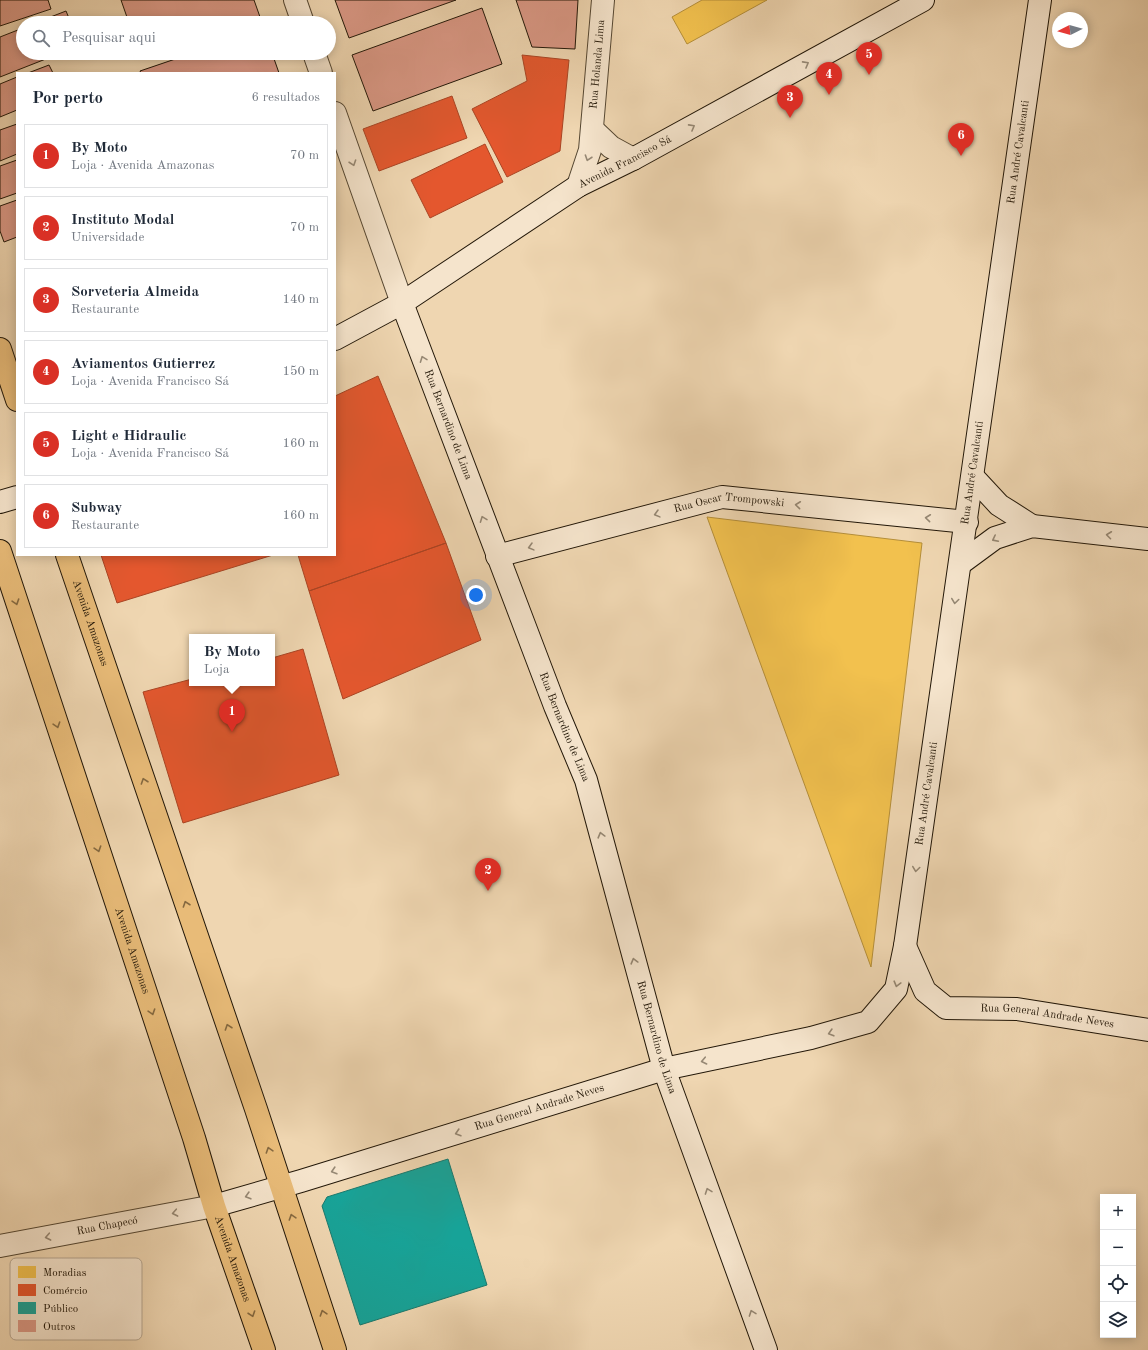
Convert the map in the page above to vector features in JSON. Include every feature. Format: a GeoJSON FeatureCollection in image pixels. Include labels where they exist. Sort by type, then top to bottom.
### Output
{"type":"FeatureCollection","features":[{"type":"Feature","properties":{"kind":"main road"},"geometry":{"type":"LineString","coordinates":[[0,349],[16,397]]}},
{"type":"Feature","properties":{"kind":"main road","name":"Avenida Amazonas"},"geometry":{"type":"LineString","coordinates":[[0,551],[191,1131],[214,1206],[264,1350]]}},
{"type":"Feature","properties":{"kind":"main road","name":"Avenida Amazonas"},"geometry":{"type":"LineString","coordinates":[[67,556],[335,1350]]}},
{"type":"Feature","properties":{"kind":"street"},"geometry":{"type":"LineString","coordinates":[[295,0],[301,16]]}},
{"type":"Feature","properties":{"kind":"street","name":"Rua Holanda Lima"},"geometry":{"type":"LineString","coordinates":[[578,186],[590,150],[603,0]]}},
{"type":"Feature","properties":{"kind":"street","name":"Avenida Francisco Sá"},"geometry":{"type":"LineString","coordinates":[[336,338],[402,303],[578,186],[633,159],[923,0]]}},
{"type":"Feature","properties":{"kind":"street","name":"Rua André Cavalcanti"},"geometry":{"type":"LineString","coordinates":[[868,1022],[896,990],[905,946],[967,522],[1040,0]]}},
{"type":"Feature","properties":{"kind":"street"},"geometry":{"type":"LineString","coordinates":[[316,60],[321,72]]}},
{"type":"Feature","properties":{"kind":"street","name":"Rua Bernardino de Lima"},"geometry":{"type":"LineString","coordinates":[[336,117],[402,303],[497,556],[555,706],[586,780],[664,1070],[766,1350]]}},
{"type":"Feature","properties":{"kind":"street"},"geometry":{"type":"LineString","coordinates":[[592,129],[611,148],[633,159]]}},
{"type":"Feature","properties":{"kind":"street"},"geometry":{"type":"LineString","coordinates":[[973,478],[999,505],[1032,526]]}},
{"type":"Feature","properties":{"kind":"street"},"geometry":{"type":"LineString","coordinates":[[0,502],[16,497]]}},
{"type":"Feature","properties":{"kind":"street","name":"Rua Oscar Trompowski"},"geometry":{"type":"LineString","coordinates":[[497,556],[722,497],[967,522]]}},
{"type":"Feature","properties":{"kind":"street"},"geometry":{"type":"LineString","coordinates":[[961,563],[995,538],[1032,526],[1148,540]]}},
{"type":"Feature","properties":{"kind":"street","name":"Rua General Andrade Neves"},"geometry":{"type":"LineString","coordinates":[[905,946],[925,991],[946,1008],[1017,1009],[1148,1030]]}},
{"type":"Feature","properties":{"kind":"street","name":"Rua General Andrade Neves"},"geometry":{"type":"LineString","coordinates":[[214,1206],[664,1070],[811,1038],[868,1022]]}},
{"type":"Feature","properties":{"kind":"street","name":"Rua Chapecó"},"geometry":{"type":"LineString","coordinates":[[0,1246],[214,1206]]}},
{"type":"Feature","properties":{"kind":"building: Moradias"},"geometry":{"type":"Polygon","coordinates":[[[702,0],[767,0],[687,44],[672,17],[702,0]]]}},
{"type":"Feature","properties":{"kind":"building: Moradias"},"geometry":{"type":"Polygon","coordinates":[[[707,517],[922,543],[871,967],[707,517]]]}},
{"type":"Feature","properties":{"kind":"building: Comércio"},"geometry":{"type":"Polygon","coordinates":[[[522,55],[569,60],[560,151],[507,177],[472,109],[527,81],[522,55]]]}},
{"type":"Feature","properties":{"kind":"building: Comércio"},"geometry":{"type":"Polygon","coordinates":[[[452,96],[467,138],[379,171],[363,129],[452,96]]]}},
{"type":"Feature","properties":{"kind":"building: Comércio"},"geometry":{"type":"Polygon","coordinates":[[[485,144],[503,182],[430,218],[411,180],[485,144]]]}},
{"type":"Feature","properties":{"kind":"building: Comércio"},"geometry":{"type":"Polygon","coordinates":[[[378,376],[446,543],[309,591],[298,556],[336,556],[336,396],[378,376]]]}},
{"type":"Feature","properties":{"kind":"building: Comércio"},"geometry":{"type":"Polygon","coordinates":[[[446,543],[481,640],[343,699],[309,591],[446,543]]]}},
{"type":"Feature","properties":{"kind":"building: Comércio"},"geometry":{"type":"Polygon","coordinates":[[[101,556],[270,556],[117,603],[101,556]]]}},
{"type":"Feature","properties":{"kind":"building: Comércio"},"geometry":{"type":"Polygon","coordinates":[[[303,649],[339,775],[183,823],[143,692],[189,680],[189,686],[275,686],[275,657],[303,649]]]}},
{"type":"Feature","properties":{"kind":"building: Público"},"geometry":{"type":"Polygon","coordinates":[[[448,1159],[487,1285],[360,1325],[322,1206],[327,1197],[448,1159]]]}},
{"type":"Feature","properties":{"kind":"building: Outros"},"geometry":{"type":"Polygon","coordinates":[[[0,0],[48,0],[51,9],[30,16],[16,16],[16,21],[0,26],[0,0]]]}},
{"type":"Feature","properties":{"kind":"building: Outros"},"geometry":{"type":"Polygon","coordinates":[[[121,0],[254,0],[260,16],[127,16],[121,0]]]}},
{"type":"Feature","properties":{"kind":"building: Outros"},"geometry":{"type":"Polygon","coordinates":[[[335,0],[456,0],[349,38],[335,0]]]}},
{"type":"Feature","properties":{"kind":"building: Outros"},"geometry":{"type":"Polygon","coordinates":[[[516,0],[578,0],[575,49],[532,47],[516,0]]]}},
{"type":"Feature","properties":{"kind":"building: Outros"},"geometry":{"type":"Polygon","coordinates":[[[482,8],[502,64],[373,111],[352,55],[482,8]]]}},
{"type":"Feature","properties":{"kind":"building: Outros"},"geometry":{"type":"Polygon","coordinates":[[[66,11],[68,16],[53,16],[66,11]]]}},
{"type":"Feature","properties":{"kind":"building: Outros"},"geometry":{"type":"Polygon","coordinates":[[[16,31],[16,60],[43,60],[0,77],[0,37],[16,31]]]}},
{"type":"Feature","properties":{"kind":"building: Outros"},"geometry":{"type":"Polygon","coordinates":[[[172,60],[274,60],[279,72],[140,72],[172,60]]]}},
{"type":"Feature","properties":{"kind":"building: Outros"},"geometry":{"type":"Polygon","coordinates":[[[49,65],[52,72],[31,72],[49,65]]]}},
{"type":"Feature","properties":{"kind":"building: Outros"},"geometry":{"type":"Polygon","coordinates":[[[16,77],[16,110],[0,117],[0,84],[16,77]]]}},
{"type":"Feature","properties":{"kind":"building: Outros"},"geometry":{"type":"Polygon","coordinates":[[[16,124],[16,154],[0,161],[0,130],[16,124]]]}},
{"type":"Feature","properties":{"kind":"building: Outros"},"geometry":{"type":"Polygon","coordinates":[[[16,160],[16,193],[0,199],[0,166],[16,160]]]}},
{"type":"Feature","properties":{"kind":"building: Outros"},"geometry":{"type":"Polygon","coordinates":[[[16,200],[16,237],[4,242],[0,231],[0,206],[16,200]]]}},
{"type":"Feature","properties":{"kind":"place","name":"Light e Hidraulic"},"geometry":{"type":"Point","coordinates":[869,75]}},
{"type":"Feature","properties":{"kind":"place","name":"Aviamentos Gutierrez"},"geometry":{"type":"Point","coordinates":[829,95]}},
{"type":"Feature","properties":{"kind":"place","name":"Sorveteria Almeida"},"geometry":{"type":"Point","coordinates":[790,118]}},
{"type":"Feature","properties":{"kind":"place","name":"Subway"},"geometry":{"type":"Point","coordinates":[961,156]}},
{"type":"Feature","properties":{"kind":"place","name":"By Moto"},"geometry":{"type":"Point","coordinates":[232,732]}},
{"type":"Feature","properties":{"kind":"place","name":"Instituto Modal"},"geometry":{"type":"Point","coordinates":[488,891]}}]}
